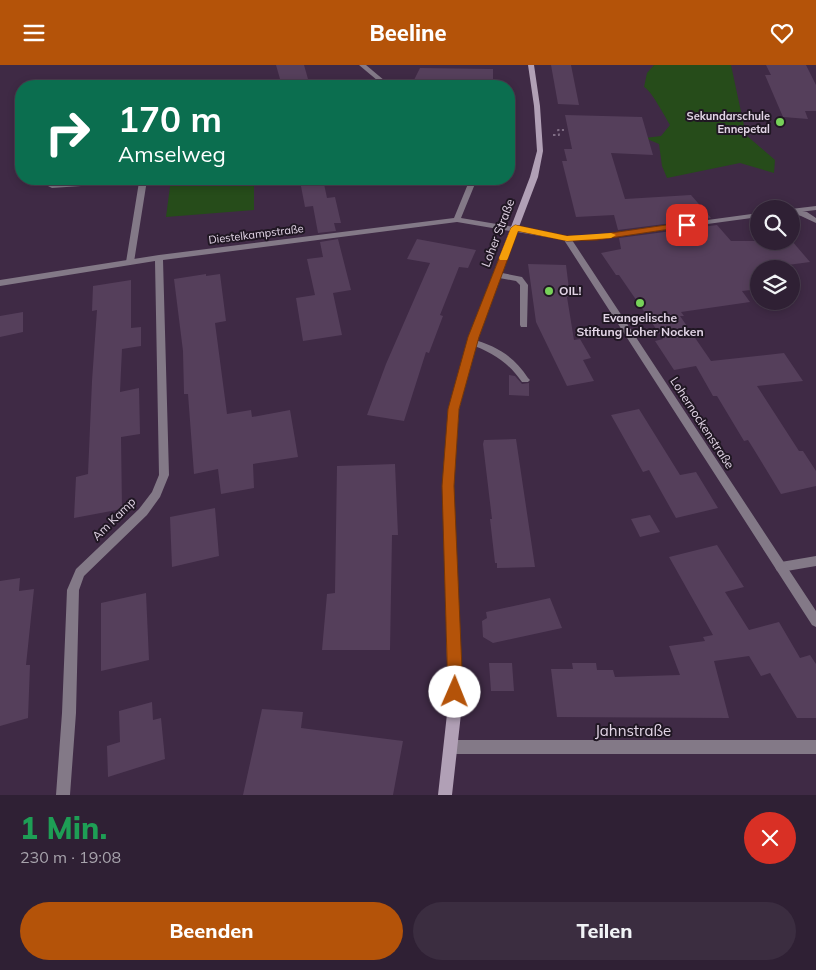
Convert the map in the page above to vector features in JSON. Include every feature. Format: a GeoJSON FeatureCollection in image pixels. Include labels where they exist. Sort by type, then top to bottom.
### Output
{"type":"FeatureCollection","features":[{"type":"Feature","properties":{"kind":"main road","name":"Loher Straße"},"geometry":{"type":"LineString","coordinates":[[445,795],[455,705],[456,665],[449,540],[450,449],[454,409],[472,342],[534,177],[540,151],[537,106],[531,65]]}},
{"type":"Feature","properties":{"kind":"street"},"geometry":{"type":"LineString","coordinates":[[362,65],[381,80]]}},
{"type":"Feature","properties":{"kind":"street"},"geometry":{"type":"LineString","coordinates":[[52,186],[67,185]]}},
{"type":"Feature","properties":{"kind":"street"},"geometry":{"type":"LineString","coordinates":[[130,262],[142,185]]}},
{"type":"Feature","properties":{"kind":"street"},"geometry":{"type":"LineString","coordinates":[[457,220],[471,185]]}},
{"type":"Feature","properties":{"kind":"street"},"geometry":{"type":"LineString","coordinates":[[800,210],[816,208]]}},
{"type":"Feature","properties":{"kind":"street"},"geometry":{"type":"LineString","coordinates":[[800,213],[816,221]]}},
{"type":"Feature","properties":{"kind":"street","name":"Diestelkampstraße"},"geometry":{"type":"LineString","coordinates":[[0,283],[159,258],[457,220],[567,238],[597,237],[750,216]]}},
{"type":"Feature","properties":{"kind":"street","name":"Lohernockenstraße"},"geometry":{"type":"LineString","coordinates":[[567,238],[816,621]]}},
{"type":"Feature","properties":{"kind":"street","name":"Am Kamp"},"geometry":{"type":"LineString","coordinates":[[63,795],[69,713],[73,590],[80,573],[143,512],[156,494],[164,475],[159,258]]}},
{"type":"Feature","properties":{"kind":"street"},"geometry":{"type":"LineString","coordinates":[[497,275],[519,279],[524,285],[524,325]]}},
{"type":"Feature","properties":{"kind":"street"},"geometry":{"type":"LineString","coordinates":[[472,342],[490,347],[508,358],[525,380]]}},
{"type":"Feature","properties":{"kind":"street"},"geometry":{"type":"LineString","coordinates":[[781,567],[816,561]]}},
{"type":"Feature","properties":{"kind":"street","name":"Jahnstraße"},"geometry":{"type":"LineString","coordinates":[[451,747],[816,747]]}},
{"type":"Feature","properties":{"kind":"green space"},"geometry":{"type":"Polygon","coordinates":[[[654,65],[731,65],[746,135],[775,160],[774,173],[740,163],[667,178],[662,166],[659,144],[645,138],[661,136],[670,125],[654,98],[644,87],[647,73],[654,65]]]}},
{"type":"Feature","properties":{"kind":"green space"},"geometry":{"type":"Polygon","coordinates":[[[170,185],[254,185],[254,210],[166,217],[170,185]]]}},
{"type":"Feature","properties":{"kind":"building"},"geometry":{"type":"Polygon","coordinates":[[[276,65],[304,65],[308,80],[280,80],[276,65]]]}},
{"type":"Feature","properties":{"kind":"building"},"geometry":{"type":"Polygon","coordinates":[[[551,65],[571,65],[579,105],[558,104],[551,65]]]}},
{"type":"Feature","properties":{"kind":"building","name":"Sekundarschule Ennepetal"},"geometry":{"type":"Polygon","coordinates":[[[766,65],[806,65],[816,85],[816,111],[805,111],[808,119],[783,117],[765,75],[771,75],[766,65]]]}},
{"type":"Feature","properties":{"kind":"building"},"geometry":{"type":"Polygon","coordinates":[[[420,68],[493,69],[493,80],[414,80],[420,68]]]}},
{"type":"Feature","properties":{"kind":"building"},"geometry":{"type":"Polygon","coordinates":[[[565,115],[642,117],[653,155],[611,153],[625,199],[691,195],[711,218],[618,230],[614,215],[576,217],[562,161],[567,161],[564,149],[572,149],[565,115]]]}},
{"type":"Feature","properties":{"kind":"building"},"geometry":{"type":"Polygon","coordinates":[[[301,185],[324,185],[327,198],[335,197],[341,223],[334,223],[336,231],[318,233],[313,206],[305,207],[301,185]]]}},
{"type":"Feature","properties":{"kind":"building"},"geometry":{"type":"Polygon","coordinates":[[[717,225],[731,241],[750,241],[750,250],[800,250],[810,262],[800,263],[800,260],[750,260],[750,290],[742,291],[750,302],[681,312],[684,316],[680,316],[711,361],[784,353],[803,381],[757,386],[799,451],[803,451],[816,471],[816,486],[781,494],[748,440],[744,441],[717,396],[713,396],[696,366],[674,370],[655,341],[663,339],[619,275],[616,275],[601,253],[621,249],[619,238],[717,225]]]}},
{"type":"Feature","properties":{"kind":"building"},"geometry":{"type":"Polygon","coordinates":[[[338,239],[351,290],[333,293],[342,335],[303,341],[296,298],[315,295],[307,259],[323,257],[320,242],[338,239]]]}},
{"type":"Feature","properties":{"kind":"building"},"geometry":{"type":"Polygon","coordinates":[[[417,239],[476,250],[468,268],[459,267],[440,315],[443,316],[429,353],[426,352],[404,421],[367,415],[386,364],[430,263],[407,259],[417,239]]]}},
{"type":"Feature","properties":{"kind":"building"},"geometry":{"type":"Polygon","coordinates":[[[528,264],[566,265],[570,297],[567,297],[574,340],[580,339],[591,358],[583,360],[594,381],[567,386],[536,322],[528,264]]]}},
{"type":"Feature","properties":{"kind":"building"},"geometry":{"type":"Polygon","coordinates":[[[206,274],[206,276],[220,274],[226,321],[215,323],[227,414],[251,410],[252,417],[290,410],[298,457],[253,464],[254,488],[221,494],[218,469],[194,474],[188,394],[184,394],[183,351],[174,279],[206,274]]]}},
{"type":"Feature","properties":{"kind":"building"},"geometry":{"type":"Polygon","coordinates":[[[131,280],[131,328],[141,327],[141,346],[122,349],[120,392],[139,388],[140,434],[121,437],[122,509],[74,518],[76,477],[88,474],[97,310],[92,311],[93,286],[131,280]]]}},
{"type":"Feature","properties":{"kind":"building"},"geometry":{"type":"Polygon","coordinates":[[[23,312],[23,332],[0,337],[0,316],[23,312]]]}},
{"type":"Feature","properties":{"kind":"building"},"geometry":{"type":"Polygon","coordinates":[[[509,375],[515,376],[522,384],[529,383],[529,396],[509,395],[509,375]]]}},
{"type":"Feature","properties":{"kind":"building"},"geometry":{"type":"Polygon","coordinates":[[[639,409],[680,475],[696,472],[718,508],[676,518],[649,470],[643,472],[611,415],[639,409]]]}},
{"type":"Feature","properties":{"kind":"building"},"geometry":{"type":"Polygon","coordinates":[[[516,439],[535,567],[497,568],[483,444],[484,440],[516,439]]]}},
{"type":"Feature","properties":{"kind":"building"},"geometry":{"type":"Polygon","coordinates":[[[395,464],[398,535],[392,535],[390,650],[322,650],[327,594],[335,593],[337,466],[395,464]]]}},
{"type":"Feature","properties":{"kind":"building"},"geometry":{"type":"Polygon","coordinates":[[[215,508],[219,556],[172,567],[170,517],[215,508]]]}},
{"type":"Feature","properties":{"kind":"building"},"geometry":{"type":"Polygon","coordinates":[[[650,515],[660,532],[640,537],[631,519],[650,515]]]}},
{"type":"Feature","properties":{"kind":"building"},"geometry":{"type":"Polygon","coordinates":[[[717,545],[744,587],[725,592],[749,630],[779,622],[800,658],[810,655],[816,664],[816,718],[797,718],[770,673],[761,676],[749,656],[714,661],[729,718],[557,717],[551,669],[573,669],[572,663],[596,663],[597,670],[613,670],[615,677],[680,675],[669,646],[705,641],[703,637],[713,635],[669,557],[717,545]]]}},
{"type":"Feature","properties":{"kind":"building"},"geometry":{"type":"Polygon","coordinates":[[[20,578],[19,591],[34,589],[26,665],[30,665],[28,718],[0,726],[0,581],[20,578]]]}},
{"type":"Feature","properties":{"kind":"building"},"geometry":{"type":"Polygon","coordinates":[[[146,593],[149,660],[101,671],[101,603],[146,593]]]}},
{"type":"Feature","properties":{"kind":"building"},"geometry":{"type":"Polygon","coordinates":[[[550,598],[562,628],[493,643],[483,637],[482,621],[487,618],[486,612],[550,598]]]}},
{"type":"Feature","properties":{"kind":"building"},"geometry":{"type":"Polygon","coordinates":[[[489,663],[512,663],[514,691],[491,691],[489,663]]]}},
{"type":"Feature","properties":{"kind":"building"},"geometry":{"type":"Polygon","coordinates":[[[152,702],[153,720],[161,718],[165,759],[108,777],[107,746],[120,742],[119,711],[152,702]]]}},
{"type":"Feature","properties":{"kind":"building"},"geometry":{"type":"Polygon","coordinates":[[[262,709],[303,712],[301,728],[403,741],[393,795],[243,795],[262,709]]]}},
{"type":"Feature","properties":{"kind":"slow traffic"},"geometry":{"type":"LineString","coordinates":[[503,258],[515,228],[567,238],[611,235]]}},
{"type":"Feature","properties":{"kind":"place","name":"Sekundarschule Ennepetal"},"geometry":{"type":"Point","coordinates":[780,122]}},
{"type":"Feature","properties":{"kind":"place","name":"OIL!"},"geometry":{"type":"Point","coordinates":[549,291]}},
{"type":"Feature","properties":{"kind":"place","name":"Evangelische Stiftung Loher Nocken"},"geometry":{"type":"Point","coordinates":[640,303]}},
{"type":"Feature","properties":{"kind":"route"},"geometry":{"type":"LineString","coordinates":[[455,692],[456,665],[448,486],[454,409],[474,337],[515,228],[567,238],[597,237],[687,225]]}}]}
